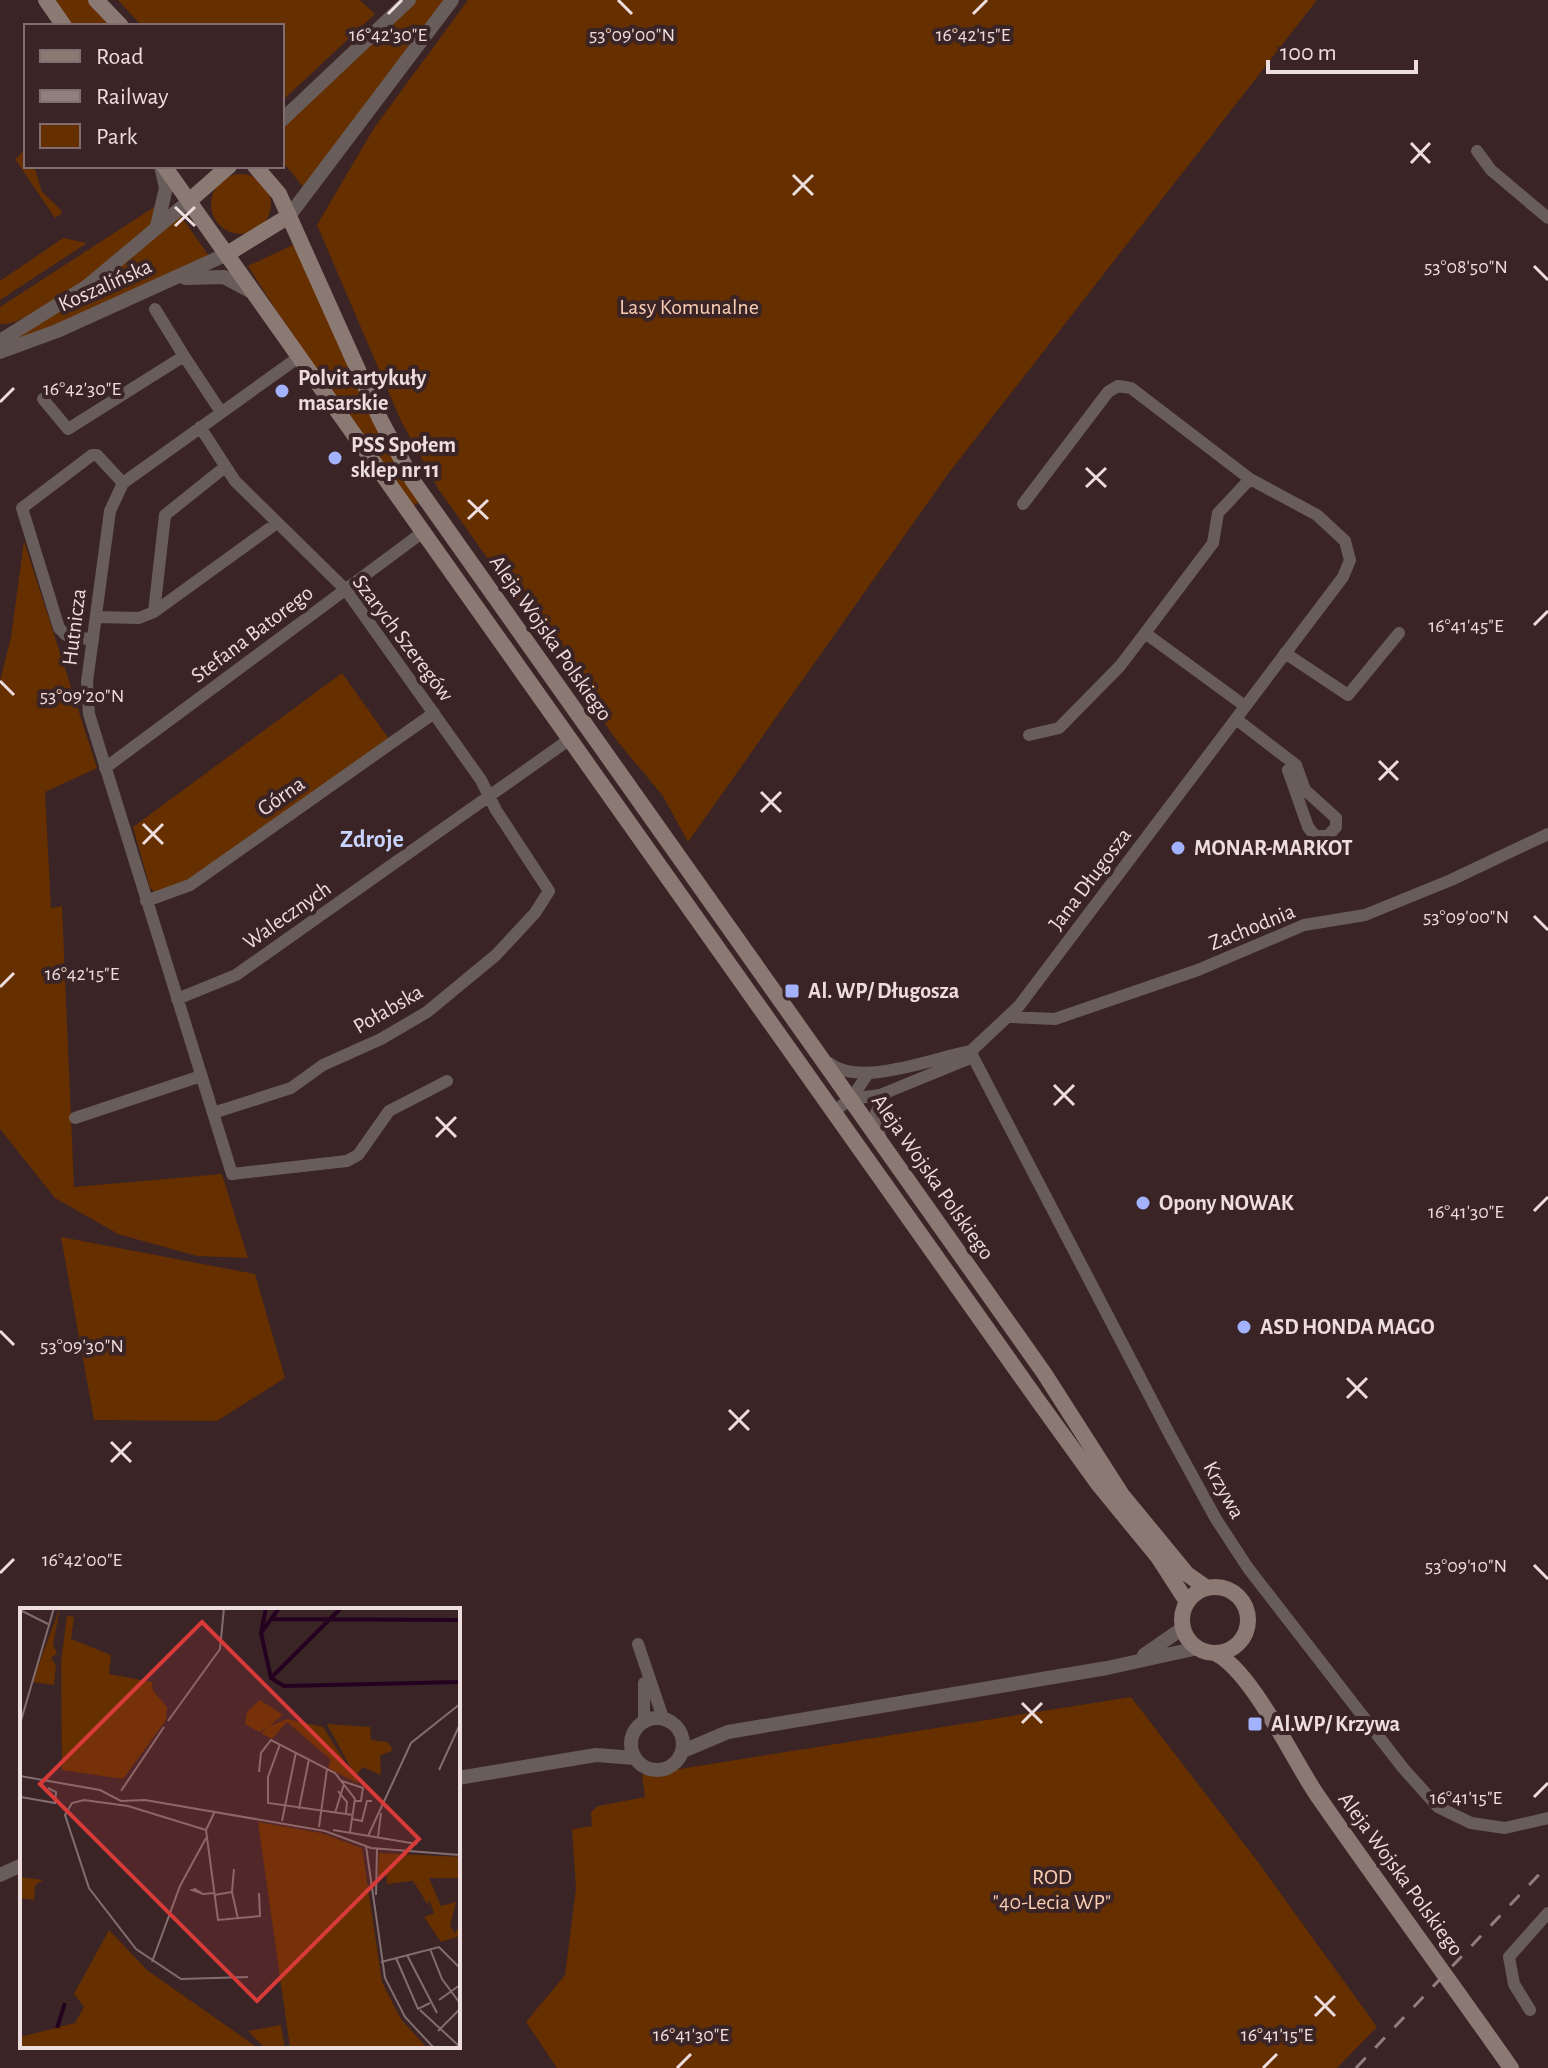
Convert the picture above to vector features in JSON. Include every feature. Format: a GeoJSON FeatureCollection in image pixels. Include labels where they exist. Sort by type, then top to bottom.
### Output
{"type":"FeatureCollection","features":[{"type":"Feature","properties":{"kind":"main road"},"geometry":{"type":"LineString","coordinates":[[46,0],[63,24]]}},
{"type":"Feature","properties":{"kind":"main road"},"geometry":{"type":"LineString","coordinates":[[96,0],[119,24]]}},
{"type":"Feature","properties":{"kind":"main road"},"geometry":{"type":"LineString","coordinates":[[164,168],[189,201],[227,168]]}},
{"type":"Feature","properties":{"kind":"main road","name":"Aleja Wojska Polskiego"},"geometry":{"type":"LineString","coordinates":[[257,168],[279,194],[404,466],[1067,1405],[1122,1495],[1187,1574],[1207,1588]]}},
{"type":"Feature","properties":{"kind":"main road","name":"Aleja Wojska Polskiego"},"geometry":{"type":"LineString","coordinates":[[189,201],[1099,1485],[1158,1557],[1187,1602]]}},
{"type":"Feature","properties":{"kind":"main road"},"geometry":{"type":"LineString","coordinates":[[227,254],[289,216]]}},
{"type":"Feature","properties":{"kind":"main road"},"geometry":{"type":"LineString","coordinates":[[611,797],[629,785]]}},
{"type":"Feature","properties":{"kind":"main road"},"geometry":{"type":"LineString","coordinates":[[925,1240],[943,1228]]}},
{"type":"Feature","properties":{"kind":"main road"},"geometry":{"type":"LineString","coordinates":[[1207,1588],[1226,1589],[1241,1601],[1248,1619],[1243,1637],[1228,1650],[1215,1653],[1198,1648],[1183,1628],[1187,1602],[1207,1588]]}},
{"type":"Feature","properties":{"kind":"main road","name":"Aleja Wojska Polskiego"},"geometry":{"type":"LineString","coordinates":[[1243,1637],[1241,1656],[1260,1703]]}},
{"type":"Feature","properties":{"kind":"main road","name":"Aleja Wojska Polskiego"},"geometry":{"type":"LineString","coordinates":[[1215,1653],[1231,1664],[1260,1703],[1318,1797],[1511,2068]]}},
{"type":"Feature","properties":{"kind":"street"},"geometry":{"type":"LineString","coordinates":[[284,118],[409,0]]}},
{"type":"Feature","properties":{"kind":"street"},"geometry":{"type":"LineString","coordinates":[[289,216],[452,0]]}},
{"type":"Feature","properties":{"kind":"street"},"geometry":{"type":"LineString","coordinates":[[1477,151],[1491,170],[1548,218]]}},
{"type":"Feature","properties":{"kind":"street"},"geometry":{"type":"LineString","coordinates":[[156,230],[166,188],[162,168]]}},
{"type":"Feature","properties":{"kind":"street","name":"Koszalińska"},"geometry":{"type":"LineString","coordinates":[[0,341],[79,292],[189,201]]}},
{"type":"Feature","properties":{"kind":"street","name":"Koszalińska"},"geometry":{"type":"LineString","coordinates":[[0,352],[57,331],[227,254]]}},
{"type":"Feature","properties":{"kind":"street"},"geometry":{"type":"LineString","coordinates":[[169,280],[214,275],[232,280],[255,294]]}},
{"type":"Feature","properties":{"kind":"street"},"geometry":{"type":"LineString","coordinates":[[155,309],[221,412]]}},
{"type":"Feature","properties":{"kind":"street"},"geometry":{"type":"LineString","coordinates":[[43,399],[68,429],[184,356]]}},
{"type":"Feature","properties":{"kind":"street"},"geometry":{"type":"LineString","coordinates":[[93,640],[66,635],[59,628],[22,508],[92,455],[97,455],[123,483],[299,357]]}},
{"type":"Feature","properties":{"kind":"street","name":"Jana Długosza"},"geometry":{"type":"LineString","coordinates":[[972,1054],[1010,1017],[1338,584],[1350,560],[1341,536],[1307,508],[1250,479],[1131,388],[1118,386],[1108,392],[1023,504]]}},
{"type":"Feature","properties":{"kind":"street","name":"Szarych Szeregów"},"geometry":{"type":"LineString","coordinates":[[200,427],[225,467],[346,590],[434,713],[549,891]]}},
{"type":"Feature","properties":{"kind":"street"},"geometry":{"type":"LineString","coordinates":[[154,612],[165,515],[225,467]]}},
{"type":"Feature","properties":{"kind":"street"},"geometry":{"type":"LineString","coordinates":[[1029,735],[1059,728],[1120,666],[1213,543],[1218,513],[1250,479]]}},
{"type":"Feature","properties":{"kind":"street","name":"Hutnicza"},"geometry":{"type":"LineString","coordinates":[[123,483],[110,511],[87,699],[105,768],[232,1174],[347,1161],[358,1155],[389,1111],[447,1081]]}},
{"type":"Feature","properties":{"kind":"street"},"geometry":{"type":"LineString","coordinates":[[96,617],[139,618],[154,612],[277,523]]}},
{"type":"Feature","properties":{"kind":"street","name":"Stefana Batorego"},"geometry":{"type":"LineString","coordinates":[[105,768],[423,532]]}},
{"type":"Feature","properties":{"kind":"street"},"geometry":{"type":"LineString","coordinates":[[1327,575],[1338,584]]}},
{"type":"Feature","properties":{"kind":"street"},"geometry":{"type":"LineString","coordinates":[[1145,633],[1245,706]]}},
{"type":"Feature","properties":{"kind":"street"},"geometry":{"type":"LineString","coordinates":[[1285,653],[1348,695],[1399,633]]}},
{"type":"Feature","properties":{"kind":"street","name":"Górna"},"geometry":{"type":"LineString","coordinates":[[146,901],[190,885],[434,713]]}},
{"type":"Feature","properties":{"kind":"street"},"geometry":{"type":"LineString","coordinates":[[1236,719],[1296,765],[1305,790],[1336,818],[1336,827],[1328,836],[1315,836],[1308,827],[1288,770],[1296,765]]}},
{"type":"Feature","properties":{"kind":"street","name":"Walecznych"},"geometry":{"type":"LineString","coordinates":[[177,999],[236,975],[570,739]]}},
{"type":"Feature","properties":{"kind":"street","name":"Zachodnia"},"geometry":{"type":"LineString","coordinates":[[1010,1017],[1055,1019],[1198,970],[1304,925],[1365,915],[1451,880],[1548,834]]}},
{"type":"Feature","properties":{"kind":"street","name":"Połabska"},"geometry":{"type":"LineString","coordinates":[[213,1113],[291,1088],[323,1065],[381,1039],[427,1012],[496,955],[535,913],[549,891]]}},
{"type":"Feature","properties":{"kind":"street"},"geometry":{"type":"LineString","coordinates":[[821,1056],[837,1070],[867,1075],[972,1054]]}},
{"type":"Feature","properties":{"kind":"street"},"geometry":{"type":"LineString","coordinates":[[851,1099],[887,1093],[972,1054]]}},
{"type":"Feature","properties":{"kind":"street","name":"Krzywa"},"geometry":{"type":"LineString","coordinates":[[972,1054],[1156,1408],[1216,1519],[1248,1568],[1403,1768],[1438,1807],[1471,1823],[1505,1828],[1548,1818]]}},
{"type":"Feature","properties":{"kind":"street"},"geometry":{"type":"LineString","coordinates":[[834,1111],[851,1099],[867,1075]]}},
{"type":"Feature","properties":{"kind":"street"},"geometry":{"type":"LineString","coordinates":[[75,1118],[201,1076]]}},
{"type":"Feature","properties":{"kind":"street"},"geometry":{"type":"LineString","coordinates":[[883,1144],[876,1113],[887,1093]]}},
{"type":"Feature","properties":{"kind":"street"},"geometry":{"type":"LineString","coordinates":[[1134,1661],[1183,1628]]}},
{"type":"Feature","properties":{"kind":"street"},"geometry":{"type":"LineString","coordinates":[[638,1644],[663,1718],[688,1733],[728,1732],[1198,1648]]}},
{"type":"Feature","properties":{"kind":"street"},"geometry":{"type":"LineString","coordinates":[[596,1755],[631,1739],[644,1721],[644,1668]]}},
{"type":"Feature","properties":{"kind":"street"},"geometry":{"type":"LineString","coordinates":[[644,1721],[663,1718]]}},
{"type":"Feature","properties":{"kind":"street"},"geometry":{"type":"LineString","coordinates":[[679,1729],[683,1751]]}},
{"type":"Feature","properties":{"kind":"street"},"geometry":{"type":"LineString","coordinates":[[631,1739],[635,1758],[646,1768],[658,1770],[675,1764],[683,1751],[728,1732]]}},
{"type":"Feature","properties":{"kind":"street"},"geometry":{"type":"LineString","coordinates":[[460,1778],[596,1755],[635,1758]]}},
{"type":"Feature","properties":{"kind":"street"},"geometry":{"type":"LineString","coordinates":[[0,1875],[20,1866]]}},
{"type":"Feature","properties":{"kind":"street"},"geometry":{"type":"LineString","coordinates":[[1530,2010],[1514,1984],[1509,1957],[1548,1913]]}},
{"type":"Feature","properties":{"kind":"green space"},"geometry":{"type":"Polygon","coordinates":[[[52,0],[87,0],[110,24],[70,24],[52,0]]]}},
{"type":"Feature","properties":{"kind":"green space"},"geometry":{"type":"Polygon","coordinates":[[[118,0],[360,0],[375,14],[284,99],[284,24],[140,24],[118,0]]]}},
{"type":"Feature","properties":{"kind":"green space"},"geometry":{"type":"Polygon","coordinates":[[[417,0],[445,0],[305,189],[284,163],[284,125],[417,0]]]}},
{"type":"Feature","properties":{"kind":"green space","name":"Lasy Komunalne"},"geometry":{"type":"Polygon","coordinates":[[[468,0],[1317,0],[948,474],[688,842],[663,796],[618,742],[439,490],[401,421],[317,225],[374,128],[468,0]]]}},
{"type":"Feature","properties":{"kind":"green space"},"geometry":{"type":"Polygon","coordinates":[[[24,151],[24,168],[35,168],[42,192],[62,213],[55,218],[15,159],[24,151]]]}},
{"type":"Feature","properties":{"kind":"green space"},"geometry":{"type":"Polygon","coordinates":[[[241,174],[252,176],[262,183],[269,193],[269,215],[262,225],[252,232],[241,234],[230,232],[220,225],[213,215],[211,204],[213,193],[220,183],[230,176],[241,174]]]}},
{"type":"Feature","properties":{"kind":"green space"},"geometry":{"type":"Polygon","coordinates":[[[162,202],[151,225],[102,268],[32,314],[0,324],[0,307],[162,202]]]}},
{"type":"Feature","properties":{"kind":"green space"},"geometry":{"type":"Polygon","coordinates":[[[180,215],[209,256],[64,323],[0,345],[180,215]]]}},
{"type":"Feature","properties":{"kind":"green space"},"geometry":{"type":"Polygon","coordinates":[[[63,238],[87,243],[0,300],[0,281],[63,238]]]}},
{"type":"Feature","properties":{"kind":"green space"},"geometry":{"type":"Polygon","coordinates":[[[295,244],[420,501],[412,507],[303,353],[248,266],[295,244]]]}},
{"type":"Feature","properties":{"kind":"green space"},"geometry":{"type":"Polygon","coordinates":[[[24,541],[97,768],[45,792],[51,908],[62,906],[74,1187],[222,1174],[248,1258],[197,1256],[118,1234],[55,1198],[0,1129],[0,681],[11,637],[24,541]]]}},
{"type":"Feature","properties":{"kind":"green space"},"geometry":{"type":"Polygon","coordinates":[[[342,673],[389,739],[192,878],[156,893],[150,888],[133,827],[342,673]]]}},
{"type":"Feature","properties":{"kind":"green space"},"geometry":{"type":"Polygon","coordinates":[[[61,1237],[255,1274],[285,1378],[217,1421],[94,1420],[61,1237]]]}},
{"type":"Feature","properties":{"kind":"green space","name":"ROD \"40-Lecia WP\""},"geometry":{"type":"Polygon","coordinates":[[[1131,1697],[1258,1862],[1377,2027],[1337,2068],[557,2068],[526,2022],[565,1975],[576,1888],[572,1829],[592,1826],[591,1812],[598,1806],[645,1797],[642,1775],[1131,1697]]]}},
{"type":"Feature","properties":{"kind":"railway"},"geometry":{"type":"LineString","coordinates":[[1356,2068],[1548,1865]]}},
{"type":"Feature","properties":{"kind":"place","name":"Polvit artykuły masarskie"},"geometry":{"type":"Point","coordinates":[282,391]}},
{"type":"Feature","properties":{"kind":"place","name":"PSS Społem sklep nr 11"},"geometry":{"type":"Point","coordinates":[335,458]}},
{"type":"Feature","properties":{"kind":"place","name":"MONAR-MARKOT"},"geometry":{"type":"Point","coordinates":[1178,848]}},
{"type":"Feature","properties":{"kind":"place","name":"Al. WP/ Długosza"},"geometry":{"type":"Point","coordinates":[792,991]}},
{"type":"Feature","properties":{"kind":"place","name":"Opony NOWAK"},"geometry":{"type":"Point","coordinates":[1143,1203]}},
{"type":"Feature","properties":{"kind":"place","name":"ASD HONDA MAGO"},"geometry":{"type":"Point","coordinates":[1244,1327]}},
{"type":"Feature","properties":{"kind":"place","name":"Al.WP/ Krzywa"},"geometry":{"type":"Point","coordinates":[1255,1724]}},
{"type":"Feature","properties":{"kind":"district","name":"Zdroje"},"geometry":{"type":"Point","coordinates":[372,840]}}]}
